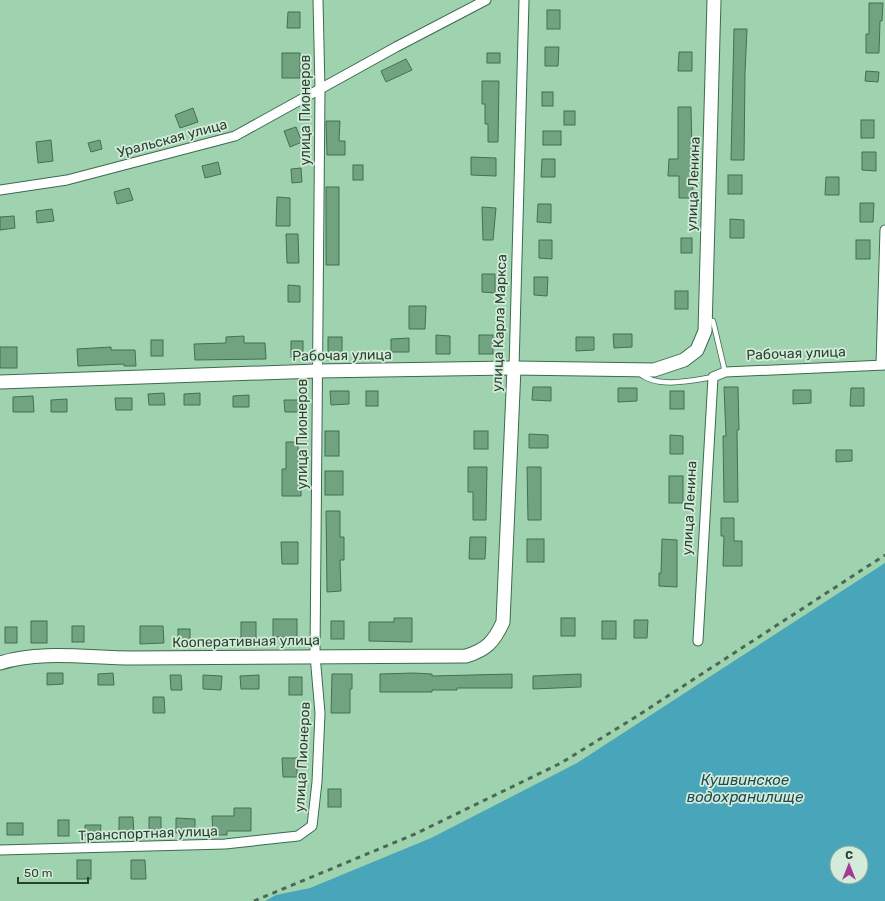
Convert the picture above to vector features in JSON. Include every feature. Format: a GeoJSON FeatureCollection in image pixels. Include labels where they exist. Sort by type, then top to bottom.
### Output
{"type":"FeatureCollection","features":[{"type":"Feature","properties":{"kind":"main road","name":"улица Ленина"},"geometry":{"type":"LineString","coordinates":[[684,360],[697,350],[705,331],[714,0]]}},
{"type":"Feature","properties":{"kind":"main road","name":"Рабочая улица"},"geometry":{"type":"LineString","coordinates":[[0,382],[317,371],[514,368],[654,370],[684,360]]}},
{"type":"Feature","properties":{"kind":"main road","name":"улица Карла Маркса"},"geometry":{"type":"LineString","coordinates":[[490,643],[498,633],[503,622],[505,601],[514,368]]}},
{"type":"Feature","properties":{"kind":"main road","name":"Кооперативная улица"},"geometry":{"type":"LineString","coordinates":[[0,663],[17,658],[53,657],[133,658],[315,655],[466,656],[480,651],[490,643]]}},
{"type":"Feature","properties":{"kind":"street","name":"улица Пионеров"},"geometry":{"type":"LineString","coordinates":[[298,836],[312,826],[317,782],[320,714],[315,655],[320,89],[318,0]]}},
{"type":"Feature","properties":{"kind":"street","name":"Уральская улица"},"geometry":{"type":"LineString","coordinates":[[0,190],[67,180],[235,136],[486,0]]}},
{"type":"Feature","properties":{"kind":"street","name":"улица Карла Маркса"},"geometry":{"type":"LineString","coordinates":[[514,368],[524,0]]}},
{"type":"Feature","properties":{"kind":"street"},"geometry":{"type":"LineString","coordinates":[[883,365],[885,230]]}},
{"type":"Feature","properties":{"kind":"street","name":"Рабочая улица"},"geometry":{"type":"LineString","coordinates":[[713,377],[725,372],[883,365]]}},
{"type":"Feature","properties":{"kind":"street","name":"улица Ленина"},"geometry":{"type":"LineString","coordinates":[[698,641],[713,377]]}},
{"type":"Feature","properties":{"kind":"street","name":"Транспортная улица"},"geometry":{"type":"LineString","coordinates":[[0,850],[225,844],[298,836]]}},
{"type":"Feature","properties":{"kind":"lane"},"geometry":{"type":"LineString","coordinates":[[705,321],[713,321],[725,372]]}},
{"type":"Feature","properties":{"kind":"lane"},"geometry":{"type":"LineString","coordinates":[[635,370],[645,379],[664,382],[713,377]]}},
{"type":"Feature","properties":{"kind":"water","name":"Кушвинское водохранилище"},"geometry":{"type":"Polygon","coordinates":[[[885,563],[885,901],[265,901],[276,895],[310,888],[431,838],[577,763],[885,563]]]}},
{"type":"Feature","properties":{"kind":"building"},"geometry":{"type":"Polygon","coordinates":[[[869,3],[883,3],[882,21],[880,21],[879,53],[866,53],[866,34],[869,34],[869,3]]]}},
{"type":"Feature","properties":{"kind":"building"},"geometry":{"type":"Polygon","coordinates":[[[547,10],[560,10],[560,29],[547,29],[547,10]]]}},
{"type":"Feature","properties":{"kind":"building"},"geometry":{"type":"Polygon","coordinates":[[[288,12],[300,12],[300,28],[287,28],[288,12]]]}},
{"type":"Feature","properties":{"kind":"building"},"geometry":{"type":"Polygon","coordinates":[[[734,29],[747,29],[744,160],[731,160],[734,29]]]}},
{"type":"Feature","properties":{"kind":"building"},"geometry":{"type":"Polygon","coordinates":[[[545,47],[559,47],[558,66],[545,66],[545,47]]]}},
{"type":"Feature","properties":{"kind":"building"},"geometry":{"type":"Polygon","coordinates":[[[679,52],[692,52],[692,71],[678,71],[679,52]]]}},
{"type":"Feature","properties":{"kind":"building"},"geometry":{"type":"Polygon","coordinates":[[[282,53],[300,53],[300,78],[282,78],[282,53]]]}},
{"type":"Feature","properties":{"kind":"building"},"geometry":{"type":"Polygon","coordinates":[[[487,53],[500,53],[500,63],[487,63],[487,53]]]}},
{"type":"Feature","properties":{"kind":"building"},"geometry":{"type":"Polygon","coordinates":[[[406,59],[412,70],[386,82],[381,71],[406,59]]]}},
{"type":"Feature","properties":{"kind":"building"},"geometry":{"type":"Polygon","coordinates":[[[866,71],[879,72],[878,82],[865,81],[866,71]]]}},
{"type":"Feature","properties":{"kind":"building"},"geometry":{"type":"Polygon","coordinates":[[[482,81],[499,81],[498,142],[488,142],[488,124],[485,124],[485,104],[482,104],[482,81]]]}},
{"type":"Feature","properties":{"kind":"building"},"geometry":{"type":"Polygon","coordinates":[[[542,92],[553,92],[553,106],[542,106],[542,92]]]}},
{"type":"Feature","properties":{"kind":"building"},"geometry":{"type":"Polygon","coordinates":[[[678,107],[691,107],[693,198],[679,198],[679,176],[668,176],[669,159],[678,159],[678,107]]]}},
{"type":"Feature","properties":{"kind":"building"},"geometry":{"type":"Polygon","coordinates":[[[193,108],[198,122],[180,128],[175,115],[193,108]]]}},
{"type":"Feature","properties":{"kind":"building"},"geometry":{"type":"Polygon","coordinates":[[[564,111],[575,111],[575,125],[564,125],[564,111]]]}},
{"type":"Feature","properties":{"kind":"building"},"geometry":{"type":"Polygon","coordinates":[[[861,120],[874,120],[874,138],[861,138],[861,120]]]}},
{"type":"Feature","properties":{"kind":"building"},"geometry":{"type":"Polygon","coordinates":[[[326,121],[340,121],[339,141],[345,141],[345,155],[327,155],[326,121]]]}},
{"type":"Feature","properties":{"kind":"building"},"geometry":{"type":"Polygon","coordinates":[[[296,127],[302,142],[290,147],[284,131],[296,127]]]}},
{"type":"Feature","properties":{"kind":"building"},"geometry":{"type":"Polygon","coordinates":[[[543,131],[561,131],[561,145],[543,145],[543,131]]]}},
{"type":"Feature","properties":{"kind":"building"},"geometry":{"type":"Polygon","coordinates":[[[51,140],[53,161],[38,163],[36,142],[51,140]]]}},
{"type":"Feature","properties":{"kind":"building"},"geometry":{"type":"Polygon","coordinates":[[[100,140],[102,149],[91,152],[88,143],[100,140]]]}},
{"type":"Feature","properties":{"kind":"building"},"geometry":{"type":"Polygon","coordinates":[[[862,152],[876,152],[876,171],[862,170],[862,152]]]}},
{"type":"Feature","properties":{"kind":"building"},"geometry":{"type":"Polygon","coordinates":[[[471,157],[496,158],[496,176],[471,175],[471,157]]]}},
{"type":"Feature","properties":{"kind":"building"},"geometry":{"type":"Polygon","coordinates":[[[542,159],[555,159],[555,177],[541,177],[542,159]]]}},
{"type":"Feature","properties":{"kind":"building"},"geometry":{"type":"Polygon","coordinates":[[[218,162],[221,174],[205,178],[202,166],[218,162]]]}},
{"type":"Feature","properties":{"kind":"building"},"geometry":{"type":"Polygon","coordinates":[[[353,165],[363,165],[363,180],[353,180],[353,165]]]}},
{"type":"Feature","properties":{"kind":"building"},"geometry":{"type":"Polygon","coordinates":[[[301,168],[302,182],[292,183],[291,169],[301,168]]]}},
{"type":"Feature","properties":{"kind":"building"},"geometry":{"type":"Polygon","coordinates":[[[728,175],[742,175],[742,194],[728,194],[728,175]]]}},
{"type":"Feature","properties":{"kind":"building"},"geometry":{"type":"Polygon","coordinates":[[[826,177],[839,177],[839,195],[825,195],[826,177]]]}},
{"type":"Feature","properties":{"kind":"building"},"geometry":{"type":"Polygon","coordinates":[[[326,187],[339,187],[339,265],[326,265],[326,187]]]}},
{"type":"Feature","properties":{"kind":"building"},"geometry":{"type":"Polygon","coordinates":[[[129,188],[133,200],[117,204],[114,192],[129,188]]]}},
{"type":"Feature","properties":{"kind":"building"},"geometry":{"type":"Polygon","coordinates":[[[277,197],[290,198],[290,226],[276,226],[277,197]]]}},
{"type":"Feature","properties":{"kind":"building"},"geometry":{"type":"Polygon","coordinates":[[[860,203],[874,203],[873,222],[860,222],[860,203]]]}},
{"type":"Feature","properties":{"kind":"building"},"geometry":{"type":"Polygon","coordinates":[[[538,204],[551,204],[551,223],[537,222],[538,204]]]}},
{"type":"Feature","properties":{"kind":"building"},"geometry":{"type":"Polygon","coordinates":[[[482,207],[496,208],[493,240],[483,240],[482,207]]]}},
{"type":"Feature","properties":{"kind":"building"},"geometry":{"type":"Polygon","coordinates":[[[52,209],[54,221],[37,223],[36,211],[52,209]]]}},
{"type":"Feature","properties":{"kind":"building"},"geometry":{"type":"Polygon","coordinates":[[[14,216],[15,228],[0,230],[0,217],[14,216]]]}},
{"type":"Feature","properties":{"kind":"building"},"geometry":{"type":"Polygon","coordinates":[[[730,219],[744,220],[744,238],[730,238],[730,219]]]}},
{"type":"Feature","properties":{"kind":"building"},"geometry":{"type":"Polygon","coordinates":[[[286,234],[298,234],[299,263],[287,263],[286,234]]]}},
{"type":"Feature","properties":{"kind":"building"},"geometry":{"type":"Polygon","coordinates":[[[681,238],[692,238],[692,253],[681,253],[681,238]]]}},
{"type":"Feature","properties":{"kind":"building"},"geometry":{"type":"Polygon","coordinates":[[[539,240],[552,240],[552,259],[539,258],[539,240]]]}},
{"type":"Feature","properties":{"kind":"building"},"geometry":{"type":"Polygon","coordinates":[[[856,240],[870,240],[870,259],[856,259],[856,240]]]}},
{"type":"Feature","properties":{"kind":"building"},"geometry":{"type":"Polygon","coordinates":[[[482,274],[495,274],[495,293],[482,292],[482,274]]]}},
{"type":"Feature","properties":{"kind":"building"},"geometry":{"type":"Polygon","coordinates":[[[534,277],[548,277],[547,296],[534,295],[534,277]]]}},
{"type":"Feature","properties":{"kind":"building"},"geometry":{"type":"Polygon","coordinates":[[[288,285],[300,286],[300,302],[288,302],[288,285]]]}},
{"type":"Feature","properties":{"kind":"building"},"geometry":{"type":"Polygon","coordinates":[[[675,291],[688,291],[688,309],[675,309],[675,291]]]}},
{"type":"Feature","properties":{"kind":"building"},"geometry":{"type":"Polygon","coordinates":[[[409,306],[426,306],[425,329],[409,329],[409,306]]]}},
{"type":"Feature","properties":{"kind":"building"},"geometry":{"type":"Polygon","coordinates":[[[613,334],[632,334],[632,347],[614,348],[613,334]]]}},
{"type":"Feature","properties":{"kind":"building"},"geometry":{"type":"Polygon","coordinates":[[[436,335],[450,336],[450,354],[436,354],[436,335]]]}},
{"type":"Feature","properties":{"kind":"building"},"geometry":{"type":"Polygon","coordinates":[[[479,335],[493,335],[493,354],[479,354],[479,335]]]}},
{"type":"Feature","properties":{"kind":"building"},"geometry":{"type":"Polygon","coordinates":[[[244,336],[244,343],[265,343],[266,359],[195,360],[194,344],[226,343],[226,337],[244,336]]]}},
{"type":"Feature","properties":{"kind":"building"},"geometry":{"type":"Polygon","coordinates":[[[328,337],[342,337],[342,355],[328,355],[328,337]]]}},
{"type":"Feature","properties":{"kind":"building"},"geometry":{"type":"Polygon","coordinates":[[[576,337],[594,337],[594,350],[576,351],[576,337]]]}},
{"type":"Feature","properties":{"kind":"building"},"geometry":{"type":"Polygon","coordinates":[[[409,338],[409,352],[391,352],[391,339],[409,338]]]}},
{"type":"Feature","properties":{"kind":"building"},"geometry":{"type":"Polygon","coordinates":[[[151,340],[163,340],[163,356],[151,356],[151,340]]]}},
{"type":"Feature","properties":{"kind":"building"},"geometry":{"type":"Polygon","coordinates":[[[291,341],[303,341],[303,357],[291,357],[291,341]]]}},
{"type":"Feature","properties":{"kind":"building"},"geometry":{"type":"Polygon","coordinates":[[[0,347],[17,347],[17,368],[0,368],[0,347]]]}},
{"type":"Feature","properties":{"kind":"building"},"geometry":{"type":"Polygon","coordinates":[[[111,347],[111,350],[135,350],[136,366],[124,366],[124,364],[78,366],[77,349],[111,347]]]}},
{"type":"Feature","properties":{"kind":"building"},"geometry":{"type":"Polygon","coordinates":[[[533,387],[551,387],[551,401],[532,400],[533,387]]]}},
{"type":"Feature","properties":{"kind":"building"},"geometry":{"type":"Polygon","coordinates":[[[724,387],[738,387],[738,502],[724,502],[723,436],[726,436],[724,387]]]}},
{"type":"Feature","properties":{"kind":"building"},"geometry":{"type":"Polygon","coordinates":[[[618,388],[637,388],[637,401],[618,402],[618,388]]]}},
{"type":"Feature","properties":{"kind":"building"},"geometry":{"type":"Polygon","coordinates":[[[851,388],[864,388],[864,406],[850,406],[851,388]]]}},
{"type":"Feature","properties":{"kind":"building"},"geometry":{"type":"Polygon","coordinates":[[[793,390],[811,390],[811,403],[793,404],[793,390]]]}},
{"type":"Feature","properties":{"kind":"building"},"geometry":{"type":"Polygon","coordinates":[[[330,391],[349,391],[349,404],[331,405],[330,391]]]}},
{"type":"Feature","properties":{"kind":"building"},"geometry":{"type":"Polygon","coordinates":[[[366,391],[378,391],[378,406],[366,406],[366,391]]]}},
{"type":"Feature","properties":{"kind":"building"},"geometry":{"type":"Polygon","coordinates":[[[670,391],[684,391],[684,409],[670,409],[670,391]]]}},
{"type":"Feature","properties":{"kind":"building"},"geometry":{"type":"Polygon","coordinates":[[[164,393],[165,405],[149,405],[148,394],[164,393]]]}},
{"type":"Feature","properties":{"kind":"building"},"geometry":{"type":"Polygon","coordinates":[[[200,393],[200,405],[184,405],[184,394],[200,393]]]}},
{"type":"Feature","properties":{"kind":"building"},"geometry":{"type":"Polygon","coordinates":[[[249,395],[249,407],[233,407],[233,396],[249,395]]]}},
{"type":"Feature","properties":{"kind":"building"},"geometry":{"type":"Polygon","coordinates":[[[33,396],[34,412],[13,412],[13,397],[33,396]]]}},
{"type":"Feature","properties":{"kind":"building"},"geometry":{"type":"Polygon","coordinates":[[[115,398],[132,398],[132,410],[116,410],[115,398]]]}},
{"type":"Feature","properties":{"kind":"building"},"geometry":{"type":"Polygon","coordinates":[[[67,399],[67,412],[51,412],[51,400],[67,399]]]}},
{"type":"Feature","properties":{"kind":"building"},"geometry":{"type":"Polygon","coordinates":[[[284,400],[301,400],[301,412],[285,412],[284,400]]]}},
{"type":"Feature","properties":{"kind":"building"},"geometry":{"type":"Polygon","coordinates":[[[325,431],[339,431],[339,456],[325,456],[325,431]]]}},
{"type":"Feature","properties":{"kind":"building"},"geometry":{"type":"Polygon","coordinates":[[[474,431],[488,431],[488,449],[474,449],[474,431]]]}},
{"type":"Feature","properties":{"kind":"building"},"geometry":{"type":"Polygon","coordinates":[[[529,434],[548,435],[548,448],[529,448],[529,434]]]}},
{"type":"Feature","properties":{"kind":"building"},"geometry":{"type":"Polygon","coordinates":[[[670,435],[683,436],[683,454],[670,454],[670,435]]]}},
{"type":"Feature","properties":{"kind":"building"},"geometry":{"type":"Polygon","coordinates":[[[286,442],[298,442],[298,469],[301,469],[301,496],[282,496],[282,469],[286,469],[286,442]]]}},
{"type":"Feature","properties":{"kind":"building"},"geometry":{"type":"Polygon","coordinates":[[[836,450],[852,450],[852,461],[836,462],[836,450]]]}},
{"type":"Feature","properties":{"kind":"building"},"geometry":{"type":"Polygon","coordinates":[[[468,467],[487,467],[486,520],[473,520],[473,492],[468,492],[468,467]]]}},
{"type":"Feature","properties":{"kind":"building"},"geometry":{"type":"Polygon","coordinates":[[[527,467],[541,467],[541,520],[528,520],[527,467]]]}},
{"type":"Feature","properties":{"kind":"building"},"geometry":{"type":"Polygon","coordinates":[[[325,471],[343,471],[343,495],[325,495],[325,471]]]}},
{"type":"Feature","properties":{"kind":"building"},"geometry":{"type":"Polygon","coordinates":[[[669,476],[683,476],[683,503],[669,503],[669,476]]]}},
{"type":"Feature","properties":{"kind":"building"},"geometry":{"type":"Polygon","coordinates":[[[326,511],[340,511],[340,537],[344,537],[344,560],[340,560],[341,591],[327,592],[326,511]]]}},
{"type":"Feature","properties":{"kind":"building"},"geometry":{"type":"Polygon","coordinates":[[[721,518],[734,518],[734,541],[742,541],[742,566],[723,566],[724,536],[721,536],[721,518]]]}},
{"type":"Feature","properties":{"kind":"building"},"geometry":{"type":"Polygon","coordinates":[[[470,537],[486,537],[485,559],[469,559],[470,537]]]}},
{"type":"Feature","properties":{"kind":"building"},"geometry":{"type":"Polygon","coordinates":[[[527,539],[544,539],[544,562],[527,562],[527,539]]]}},
{"type":"Feature","properties":{"kind":"building"},"geometry":{"type":"Polygon","coordinates":[[[662,539],[677,540],[677,587],[659,586],[662,539]]]}},
{"type":"Feature","properties":{"kind":"building"},"geometry":{"type":"Polygon","coordinates":[[[281,542],[298,542],[298,564],[282,564],[281,542]]]}},
{"type":"Feature","properties":{"kind":"building"},"geometry":{"type":"Polygon","coordinates":[[[394,618],[412,618],[412,642],[369,641],[369,622],[394,622],[394,618]]]}},
{"type":"Feature","properties":{"kind":"building"},"geometry":{"type":"Polygon","coordinates":[[[561,618],[575,618],[575,636],[561,636],[561,618]]]}},
{"type":"Feature","properties":{"kind":"building"},"geometry":{"type":"Polygon","coordinates":[[[273,619],[297,619],[297,637],[273,637],[273,619]]]}},
{"type":"Feature","properties":{"kind":"building"},"geometry":{"type":"Polygon","coordinates":[[[634,620],[648,620],[647,638],[634,638],[634,620]]]}},
{"type":"Feature","properties":{"kind":"building"},"geometry":{"type":"Polygon","coordinates":[[[31,621],[47,621],[47,643],[31,643],[31,621]]]}},
{"type":"Feature","properties":{"kind":"building"},"geometry":{"type":"Polygon","coordinates":[[[331,621],[344,621],[344,639],[331,639],[331,621]]]}},
{"type":"Feature","properties":{"kind":"building"},"geometry":{"type":"Polygon","coordinates":[[[602,621],[616,621],[616,639],[602,639],[602,621]]]}},
{"type":"Feature","properties":{"kind":"building"},"geometry":{"type":"Polygon","coordinates":[[[241,622],[256,622],[256,642],[241,642],[241,622]]]}},
{"type":"Feature","properties":{"kind":"building"},"geometry":{"type":"Polygon","coordinates":[[[72,626],[84,626],[84,642],[72,642],[72,626]]]}},
{"type":"Feature","properties":{"kind":"building"},"geometry":{"type":"Polygon","coordinates":[[[140,626],[163,626],[164,643],[140,644],[140,626]]]}},
{"type":"Feature","properties":{"kind":"building"},"geometry":{"type":"Polygon","coordinates":[[[5,627],[17,627],[17,643],[5,643],[5,627]]]}},
{"type":"Feature","properties":{"kind":"building"},"geometry":{"type":"Polygon","coordinates":[[[178,629],[190,629],[190,645],[178,645],[178,629]]]}},
{"type":"Feature","properties":{"kind":"building"},"geometry":{"type":"Polygon","coordinates":[[[47,673],[63,673],[63,684],[47,685],[47,673]]]}},
{"type":"Feature","properties":{"kind":"building"},"geometry":{"type":"Polygon","coordinates":[[[113,673],[114,685],[98,685],[98,674],[113,673]]]}},
{"type":"Feature","properties":{"kind":"building"},"geometry":{"type":"Polygon","coordinates":[[[332,674],[352,674],[352,689],[350,689],[350,713],[331,713],[332,674]]]}},
{"type":"Feature","properties":{"kind":"building"},"geometry":{"type":"Polygon","coordinates":[[[380,674],[432,674],[432,676],[512,674],[512,688],[457,688],[457,690],[432,690],[432,692],[380,692],[380,674]]]}},
{"type":"Feature","properties":{"kind":"building"},"geometry":{"type":"Polygon","coordinates":[[[581,674],[581,687],[533,689],[533,676],[581,674]]]}},
{"type":"Feature","properties":{"kind":"building"},"geometry":{"type":"Polygon","coordinates":[[[170,675],[181,675],[182,690],[171,690],[170,675]]]}},
{"type":"Feature","properties":{"kind":"building"},"geometry":{"type":"Polygon","coordinates":[[[203,675],[222,676],[221,690],[203,689],[203,675]]]}},
{"type":"Feature","properties":{"kind":"building"},"geometry":{"type":"Polygon","coordinates":[[[259,675],[259,689],[241,689],[240,676],[259,675]]]}},
{"type":"Feature","properties":{"kind":"building"},"geometry":{"type":"Polygon","coordinates":[[[289,677],[302,677],[302,695],[289,695],[289,677]]]}},
{"type":"Feature","properties":{"kind":"building"},"geometry":{"type":"Polygon","coordinates":[[[153,697],[164,697],[165,713],[153,713],[153,697]]]}},
{"type":"Feature","properties":{"kind":"building"},"geometry":{"type":"Polygon","coordinates":[[[282,758],[297,758],[297,777],[283,777],[282,758]]]}},
{"type":"Feature","properties":{"kind":"building"},"geometry":{"type":"Polygon","coordinates":[[[328,789],[341,789],[341,807],[328,807],[328,789]]]}},
{"type":"Feature","properties":{"kind":"building"},"geometry":{"type":"Polygon","coordinates":[[[234,808],[251,808],[251,831],[227,831],[227,835],[213,835],[212,816],[234,816],[234,808]]]}},
{"type":"Feature","properties":{"kind":"building"},"geometry":{"type":"Polygon","coordinates":[[[119,817],[133,817],[134,836],[119,836],[119,817]]]}},
{"type":"Feature","properties":{"kind":"building"},"geometry":{"type":"Polygon","coordinates":[[[149,817],[161,817],[161,832],[149,833],[149,817]]]}},
{"type":"Feature","properties":{"kind":"building"},"geometry":{"type":"Polygon","coordinates":[[[176,818],[195,819],[195,833],[176,833],[176,818]]]}},
{"type":"Feature","properties":{"kind":"building"},"geometry":{"type":"Polygon","coordinates":[[[58,820],[69,820],[69,836],[58,836],[58,820]]]}},
{"type":"Feature","properties":{"kind":"building"},"geometry":{"type":"Polygon","coordinates":[[[7,823],[23,823],[23,835],[7,835],[7,823]]]}},
{"type":"Feature","properties":{"kind":"building"},"geometry":{"type":"Polygon","coordinates":[[[85,825],[101,825],[100,836],[85,836],[85,825]]]}},
{"type":"Feature","properties":{"kind":"building"},"geometry":{"type":"Polygon","coordinates":[[[77,860],[91,860],[91,879],[77,879],[77,860]]]}},
{"type":"Feature","properties":{"kind":"building"},"geometry":{"type":"Polygon","coordinates":[[[131,860],[145,860],[146,879],[131,879],[131,860]]]}},
{"type":"Feature","properties":{"kind":"railway"},"geometry":{"type":"LineString","coordinates":[[254,901],[415,834],[561,763],[634,718],[885,555]]}}]}
